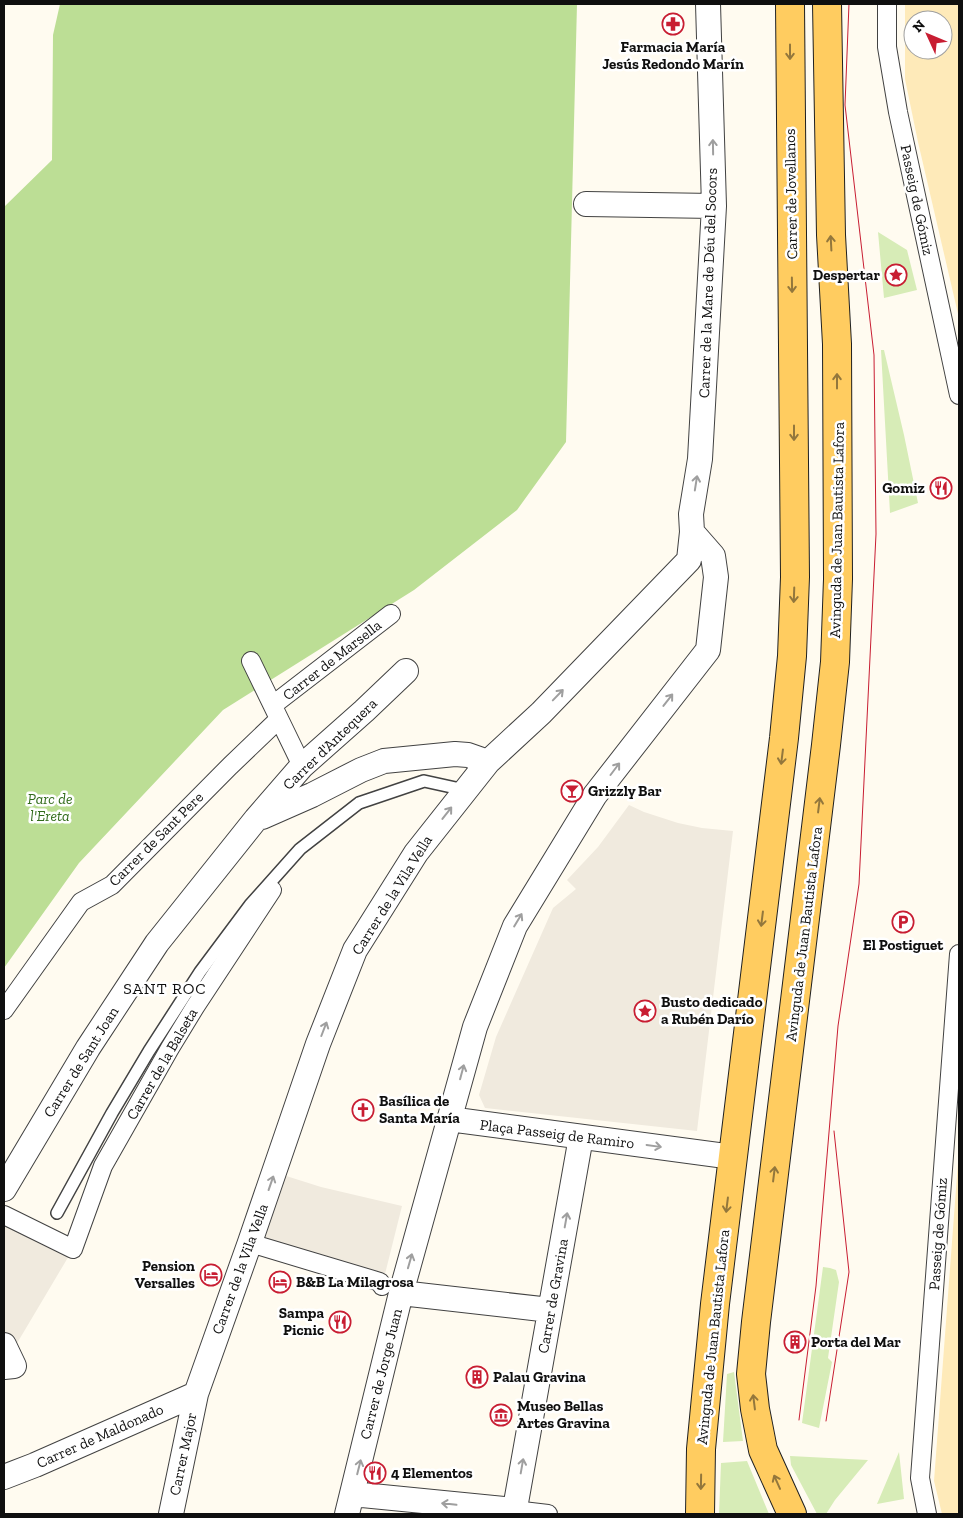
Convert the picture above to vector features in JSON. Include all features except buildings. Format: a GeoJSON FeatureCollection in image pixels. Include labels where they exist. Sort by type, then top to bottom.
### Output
{"type":"FeatureCollection","features":[{"type":"Feature","properties":{"kind":"main road","name":"Carrer de Jovellanos"},"geometry":{"type":"LineString","coordinates":[[790,4],[793,384]]}},
{"type":"Feature","properties":{"kind":"main road","name":"Avinguda de Juan Bautista Lafora"},"geometry":{"type":"LineString","coordinates":[[792,1514],[763,1450],[755,1409],[751,1374],[835,662],[838,579],[837,344],[831,235],[827,4]]}},
{"type":"Feature","properties":{"kind":"main road","name":"Avinguda de Juan Bautista Lafora"},"geometry":{"type":"LineString","coordinates":[[700,1514],[701,1450],[714,1304],[783,748],[792,656],[795,577],[793,384]]}},
{"type":"Feature","properties":{"kind":"street","name":"Carrer de la Mare de Déu del Socors"},"geometry":{"type":"LineString","coordinates":[[692,532],[691,514],[700,459],[714,206],[708,4]]}},
{"type":"Feature","properties":{"kind":"street","name":"Passeig de Gómiz"},"geometry":{"type":"LineString","coordinates":[[887,4],[886,47],[898,112],[959,395]]}},
{"type":"Feature","properties":{"kind":"street"},"geometry":{"type":"LineString","coordinates":[[586,204],[714,206]]}},
{"type":"Feature","properties":{"kind":"street"},"geometry":{"type":"LineString","coordinates":[[449,1120],[475,1027],[515,926],[595,795],[708,650],[716,577],[713,556],[692,532]]}},
{"type":"Feature","properties":{"kind":"street","name":"Carrer de la Vila Vella"},"geometry":{"type":"LineString","coordinates":[[196,1394],[318,1044],[355,950],[416,853],[464,790],[488,762],[541,713],[689,560],[692,532]]}},
{"type":"Feature","properties":{"kind":"street","name":"Carrer de Marsella"},"geometry":{"type":"LineString","coordinates":[[276,712],[391,614]]}},
{"type":"Feature","properties":{"kind":"street"},"geometry":{"type":"LineString","coordinates":[[251,661],[302,766]]}},
{"type":"Feature","properties":{"kind":"street","name":"Carrer d'Antequera"},"geometry":{"type":"LineString","coordinates":[[256,819],[302,766],[406,671]]}},
{"type":"Feature","properties":{"kind":"street","name":"Carrer de Sant Pere"},"geometry":{"type":"LineString","coordinates":[[4,1010],[80,902],[112,885],[230,766],[276,712]]}},
{"type":"Feature","properties":{"kind":"street"},"geometry":{"type":"LineString","coordinates":[[256,819],[384,761],[468,754],[488,762]]}},
{"type":"Feature","properties":{"kind":"street","name":"Carrer de Sant Joan"},"geometry":{"type":"LineString","coordinates":[[4,1189],[88,1048],[157,943],[256,819]]}},
{"type":"Feature","properties":{"kind":"street","name":"Carrer de la Balseta"},"geometry":{"type":"LineString","coordinates":[[4,1215],[73,1249],[103,1166],[170,1048],[270,887]]}},
{"type":"Feature","properties":{"kind":"street","name":"Passeig de Gómiz"},"geometry":{"type":"LineString","coordinates":[[927,1514],[920,1478],[959,954]]}},
{"type":"Feature","properties":{"kind":"street","name":"Plaça Passeig de Ramiro"},"geometry":{"type":"LineString","coordinates":[[449,1120],[733,1157]]}},
{"type":"Feature","properties":{"kind":"street","name":"Carrer de Jorge Juan"},"geometry":{"type":"LineString","coordinates":[[349,1504],[391,1289],[449,1120]]}},
{"type":"Feature","properties":{"kind":"street","name":"Carrer de Gravina"},"geometry":{"type":"LineString","coordinates":[[514,1512],[581,1137]]}},
{"type":"Feature","properties":{"kind":"street"},"geometry":{"type":"LineString","coordinates":[[249,1245],[260,1246],[380,1282],[391,1289],[550,1310]]}},
{"type":"Feature","properties":{"kind":"street"},"geometry":{"type":"LineString","coordinates":[[4,1345],[14,1366],[4,1367]]}},
{"type":"Feature","properties":{"kind":"street","name":"Carrer de Maldonado"},"geometry":{"type":"LineString","coordinates":[[4,1477],[196,1394]]}},
{"type":"Feature","properties":{"kind":"street","name":"Carrer Major"},"geometry":{"type":"LineString","coordinates":[[171,1514],[196,1394]]}},
{"type":"Feature","properties":{"kind":"street"},"geometry":{"type":"LineString","coordinates":[[349,1504],[548,1514]]}},
{"type":"Feature","properties":{"kind":"lane"},"geometry":{"type":"LineString","coordinates":[[270,887],[300,850],[359,803],[424,781],[464,790]]}},
{"type":"Feature","properties":{"kind":"lane","name":"Carrer de la Balseta"},"geometry":{"type":"LineString","coordinates":[[57,1213],[112,1113],[200,972],[250,904],[270,887]]}},
{"type":"Feature","properties":{"kind":"green space","name":"Parc de l'Ereta"},"geometry":{"type":"Polygon","coordinates":[[[60,4],[577,4],[566,442],[517,510],[414,590],[223,710],[79,863],[4,968],[4,207],[52,160],[53,35],[60,4]]]}},
{"type":"Feature","properties":{"kind":"green space"},"geometry":{"type":"Polygon","coordinates":[[[878,232],[907,250],[917,290],[884,298],[878,232]]]}},
{"type":"Feature","properties":{"kind":"green space"},"geometry":{"type":"Polygon","coordinates":[[[881,350],[884,350],[918,503],[890,513],[881,350]]]}},
{"type":"Feature","properties":{"kind":"green space"},"geometry":{"type":"Polygon","coordinates":[[[823,1267],[836,1270],[839,1282],[828,1358],[832,1362],[819,1428],[802,1423],[823,1267]]]}},
{"type":"Feature","properties":{"kind":"green space"},"geometry":{"type":"Polygon","coordinates":[[[734,1372],[743,1441],[723,1442],[727,1374],[734,1372]]]}},
{"type":"Feature","properties":{"kind":"green space"},"geometry":{"type":"Polygon","coordinates":[[[899,1452],[904,1499],[877,1504],[899,1452]]]}},
{"type":"Feature","properties":{"kind":"green space"},"geometry":{"type":"Polygon","coordinates":[[[790,1456],[868,1460],[826,1514],[817,1514],[791,1465],[790,1456]]]}},
{"type":"Feature","properties":{"kind":"green space"},"geometry":{"type":"Polygon","coordinates":[[[747,1461],[769,1514],[719,1514],[721,1463],[747,1461]]]}},
{"type":"Feature","properties":{"kind":"sand"},"geometry":{"type":"Polygon","coordinates":[[[905,4],[959,4],[959,318],[905,79],[905,60],[953,60],[953,10],[905,10],[905,4]]]}},
{"type":"Feature","properties":{"kind":"sand"},"geometry":{"type":"Polygon","coordinates":[[[959,1149],[959,1514],[942,1514],[934,1481],[959,1149]]]}},
{"type":"Feature","properties":{"kind":"shaded area"},"geometry":{"type":"Polygon","coordinates":[[[629,805],[678,823],[733,831],[697,1131],[485,1108],[479,1095],[496,1037],[553,908],[576,889],[567,880],[598,847],[629,805]]]}},
{"type":"Feature","properties":{"kind":"shaded area"},"geometry":{"type":"Polygon","coordinates":[[[280,1174],[321,1187],[402,1206],[382,1286],[262,1241],[280,1174]]]}},
{"type":"Feature","properties":{"kind":"shaded area"},"geometry":{"type":"Polygon","coordinates":[[[4,1215],[73,1249],[13,1350],[4,1345],[4,1215]]]}},
{"type":"Feature","properties":{"kind":"tram line"},"geometry":{"type":"LineString","coordinates":[[799,1420],[816,1286],[838,1026],[859,884],[876,534],[874,355],[845,105],[849,4]]}},
{"type":"Feature","properties":{"kind":"tram line"},"geometry":{"type":"LineString","coordinates":[[826,1421],[849,1272],[834,1131]]}},
{"type":"Feature","properties":{"kind":"place","name":"Farmacia María Jesús Redondo Marín"},"geometry":{"type":"Point","coordinates":[673,24]}},
{"type":"Feature","properties":{"kind":"place","name":"Despertar"},"geometry":{"type":"Point","coordinates":[896,275]}},
{"type":"Feature","properties":{"kind":"place","name":"Gomiz"},"geometry":{"type":"Point","coordinates":[941,488]}},
{"type":"Feature","properties":{"kind":"place","name":"Grizzly Bar"},"geometry":{"type":"Point","coordinates":[572,791]}},
{"type":"Feature","properties":{"kind":"place","name":"El Postiguet"},"geometry":{"type":"Point","coordinates":[903,922]}},
{"type":"Feature","properties":{"kind":"place","name":"Busto dedicado a Rubén Darío"},"geometry":{"type":"Point","coordinates":[645,1011]}},
{"type":"Feature","properties":{"kind":"place","name":"Basílica de Santa María"},"geometry":{"type":"Point","coordinates":[363,1110]}},
{"type":"Feature","properties":{"kind":"place","name":"Pension Versalles"},"geometry":{"type":"Point","coordinates":[211,1275]}},
{"type":"Feature","properties":{"kind":"place","name":"B&B La Milagrosa"},"geometry":{"type":"Point","coordinates":[280,1282]}},
{"type":"Feature","properties":{"kind":"place","name":"Sampa Picnic"},"geometry":{"type":"Point","coordinates":[340,1322]}},
{"type":"Feature","properties":{"kind":"place","name":"Porta del Mar"},"geometry":{"type":"Point","coordinates":[795,1342]}},
{"type":"Feature","properties":{"kind":"place","name":"Palau Gravina"},"geometry":{"type":"Point","coordinates":[477,1377]}},
{"type":"Feature","properties":{"kind":"place","name":"Museo Bellas Artes Gravina"},"geometry":{"type":"Point","coordinates":[501,1415]}},
{"type":"Feature","properties":{"kind":"place","name":"4 Elementos"},"geometry":{"type":"Point","coordinates":[375,1473]}},
{"type":"Feature","properties":{"kind":"district","name":"SANT ROC"},"geometry":{"type":"Point","coordinates":[165,988]}}]}
